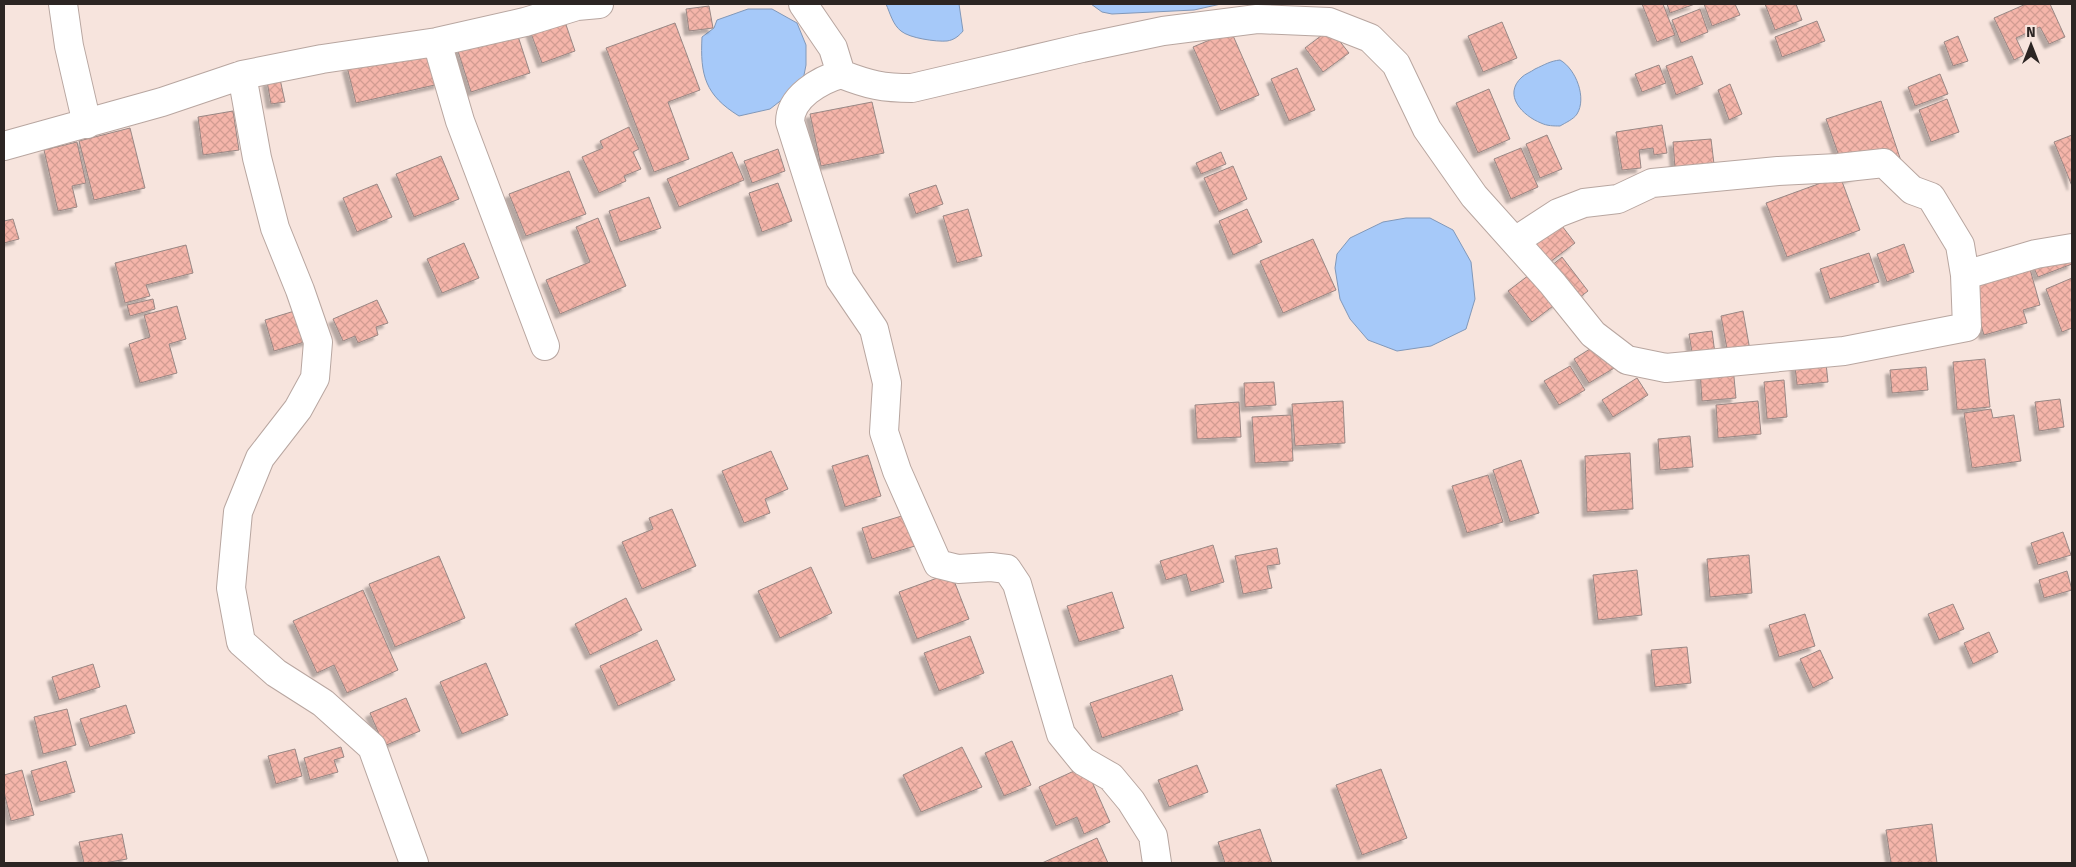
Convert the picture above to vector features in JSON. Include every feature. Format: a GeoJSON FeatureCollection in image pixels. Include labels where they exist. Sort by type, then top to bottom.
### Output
{"type":"FeatureCollection","features":[{"type":"Feature","properties":{"kind":"street"},"geometry":{"type":"LineString","coordinates":[[63,4],[69,46],[87,124]]}},
{"type":"Feature","properties":{"kind":"street"},"geometry":{"type":"LineString","coordinates":[[4,146],[162,102],[242,75],[322,59],[437,42],[525,22],[584,4]]}},
{"type":"Feature","properties":{"kind":"street"},"geometry":{"type":"LineString","coordinates":[[803,4],[833,48],[841,74]]}},
{"type":"Feature","properties":{"kind":"street"},"geometry":{"type":"LineString","coordinates":[[1330,4],[1351,30]]}},
{"type":"Feature","properties":{"kind":"street"},"geometry":{"type":"LineString","coordinates":[[1156,863],[1153,836],[1131,801],[1111,777],[1083,761],[1061,734],[1016,584],[1007,569],[991,567],[958,569],[938,564],[897,471],[884,432],[887,383],[874,328],[840,279],[790,122],[790,115],[796,103],[808,91],[829,77],[841,74],[884,88],[912,88],[1082,48],[1172,30],[1257,19],[1329,22],[1370,38],[1396,64],[1427,129],[1474,196],[1593,334],[1627,360],[1666,368],[1844,351],[1967,327],[1965,275],[1960,245],[1930,197],[1912,190],[1884,162],[1838,168],[1778,171],[1652,183],[1618,199],[1584,203],[1558,213],[1514,241]]}},
{"type":"Feature","properties":{"kind":"street"},"geometry":{"type":"LineString","coordinates":[[437,42],[460,121],[545,346]]}},
{"type":"Feature","properties":{"kind":"street"},"geometry":{"type":"LineString","coordinates":[[242,75],[257,158],[275,228],[300,290],[318,342],[315,378],[298,409],[260,458],[238,512],[231,588],[241,642],[276,673],[323,703],[372,747],[414,863]]}},
{"type":"Feature","properties":{"kind":"street"},"geometry":{"type":"LineString","coordinates":[[1965,275],[2036,254],[2072,248]]}},
{"type":"Feature","properties":{"kind":"water"},"geometry":{"type":"Polygon","coordinates":[[[886,4],[959,4],[963,31],[956,38],[947,41],[910,36],[896,26],[886,4]]]}},
{"type":"Feature","properties":{"kind":"water"},"geometry":{"type":"Polygon","coordinates":[[[1091,4],[1221,4],[1194,10],[1112,14],[1102,12],[1091,4]]]}},
{"type":"Feature","properties":{"kind":"water"},"geometry":{"type":"Polygon","coordinates":[[[748,9],[772,9],[797,23],[806,45],[806,65],[803,80],[793,91],[770,109],[739,116],[719,100],[707,83],[702,62],[702,37],[714,28],[717,20],[748,9]]]}},
{"type":"Feature","properties":{"kind":"water"},"geometry":{"type":"Polygon","coordinates":[[[1560,60],[1571,70],[1578,84],[1581,100],[1580,107],[1576,116],[1560,126],[1543,124],[1534,120],[1522,110],[1514,98],[1514,91],[1516,84],[1522,77],[1547,63],[1560,60]]]}},
{"type":"Feature","properties":{"kind":"water"},"geometry":{"type":"Polygon","coordinates":[[[1406,218],[1430,218],[1453,230],[1471,262],[1475,299],[1466,329],[1431,346],[1397,351],[1368,340],[1350,319],[1340,299],[1335,268],[1337,254],[1350,238],[1383,222],[1406,218]]]}},
{"type":"Feature","properties":{"kind":"building"},"geometry":{"type":"Polygon","coordinates":[[[1642,4],[1663,4],[1675,35],[1657,42],[1642,4]]]}},
{"type":"Feature","properties":{"kind":"building"},"geometry":{"type":"Polygon","coordinates":[[[1667,4],[1695,4],[1670,13],[1667,4]]]}},
{"type":"Feature","properties":{"kind":"building"},"geometry":{"type":"Polygon","coordinates":[[[1704,4],[1735,4],[1740,15],[1712,26],[1704,4]]]}},
{"type":"Feature","properties":{"kind":"building"},"geometry":{"type":"Polygon","coordinates":[[[1765,4],[1796,4],[1802,20],[1775,30],[1765,4]]]}},
{"type":"Feature","properties":{"kind":"building"},"geometry":{"type":"Polygon","coordinates":[[[2026,4],[2050,4],[2065,37],[2049,44],[2040,27],[2016,38],[2024,55],[2014,60],[1994,18],[2026,4]]]}},
{"type":"Feature","properties":{"kind":"building"},"geometry":{"type":"Polygon","coordinates":[[[709,6],[713,28],[689,31],[686,9],[709,6]]]}},
{"type":"Feature","properties":{"kind":"building"},"geometry":{"type":"Polygon","coordinates":[[[1700,9],[1708,32],[1681,43],[1672,20],[1700,9]]]}},
{"type":"Feature","properties":{"kind":"building"},"geometry":{"type":"Polygon","coordinates":[[[563,16],[575,51],[542,63],[529,28],[563,16]]]}},
{"type":"Feature","properties":{"kind":"building"},"geometry":{"type":"Polygon","coordinates":[[[1817,21],[1825,41],[1782,57],[1775,37],[1817,21]]]}},
{"type":"Feature","properties":{"kind":"building"},"geometry":{"type":"Polygon","coordinates":[[[1502,22],[1517,58],[1483,72],[1468,36],[1502,22]]]}},
{"type":"Feature","properties":{"kind":"building"},"geometry":{"type":"Polygon","coordinates":[[[675,23],[700,90],[668,102],[689,159],[654,172],[606,48],[675,23]]]}},
{"type":"Feature","properties":{"kind":"building"},"geometry":{"type":"Polygon","coordinates":[[[1330,29],[1349,53],[1323,72],[1305,48],[1330,29]]]}},
{"type":"Feature","properties":{"kind":"building"},"geometry":{"type":"Polygon","coordinates":[[[516,30],[530,73],[471,92],[457,48],[516,30]]]}},
{"type":"Feature","properties":{"kind":"building"},"geometry":{"type":"Polygon","coordinates":[[[1231,31],[1259,95],[1221,111],[1193,47],[1231,31]]]}},
{"type":"Feature","properties":{"kind":"building"},"geometry":{"type":"Polygon","coordinates":[[[1958,36],[1968,61],[1953,66],[1944,42],[1958,36]]]}},
{"type":"Feature","properties":{"kind":"building"},"geometry":{"type":"Polygon","coordinates":[[[431,48],[439,84],[356,103],[347,67],[431,48]]]}},
{"type":"Feature","properties":{"kind":"building"},"geometry":{"type":"Polygon","coordinates":[[[1692,56],[1703,84],[1676,95],[1666,66],[1692,56]]]}},
{"type":"Feature","properties":{"kind":"building"},"geometry":{"type":"Polygon","coordinates":[[[1659,65],[1666,83],[1642,92],[1635,74],[1659,65]]]}},
{"type":"Feature","properties":{"kind":"building"},"geometry":{"type":"Polygon","coordinates":[[[1297,68],[1315,110],[1289,121],[1271,79],[1297,68]]]}},
{"type":"Feature","properties":{"kind":"building"},"geometry":{"type":"Polygon","coordinates":[[[1940,74],[1948,94],[1915,106],[1908,87],[1940,74]]]}},
{"type":"Feature","properties":{"kind":"building"},"geometry":{"type":"Polygon","coordinates":[[[280,79],[285,102],[271,104],[267,81],[280,79]]]}},
{"type":"Feature","properties":{"kind":"building"},"geometry":{"type":"Polygon","coordinates":[[[1730,84],[1742,114],[1729,120],[1718,90],[1730,84]]]}},
{"type":"Feature","properties":{"kind":"building"},"geometry":{"type":"Polygon","coordinates":[[[1489,89],[1510,139],[1478,153],[1456,103],[1489,89]]]}},
{"type":"Feature","properties":{"kind":"building"},"geometry":{"type":"Polygon","coordinates":[[[1947,99],[1959,132],[1931,142],[1919,110],[1947,99]]]}},
{"type":"Feature","properties":{"kind":"building"},"geometry":{"type":"Polygon","coordinates":[[[1881,101],[1901,161],[1847,179],[1826,119],[1881,101]]]}},
{"type":"Feature","properties":{"kind":"building"},"geometry":{"type":"Polygon","coordinates":[[[872,102],[884,153],[821,166],[810,114],[872,102]]]}},
{"type":"Feature","properties":{"kind":"building"},"geometry":{"type":"Polygon","coordinates":[[[233,111],[239,150],[203,155],[198,117],[233,111]]]}},
{"type":"Feature","properties":{"kind":"building"},"geometry":{"type":"Polygon","coordinates":[[[1662,125],[1667,153],[1654,155],[1653,148],[1639,150],[1641,168],[1622,170],[1616,132],[1662,125]]]}},
{"type":"Feature","properties":{"kind":"building"},"geometry":{"type":"Polygon","coordinates":[[[629,127],[639,149],[633,152],[641,169],[624,176],[626,181],[599,193],[582,157],[603,148],[600,141],[629,127]]]}},
{"type":"Feature","properties":{"kind":"building"},"geometry":{"type":"Polygon","coordinates":[[[130,128],[145,188],[94,200],[79,141],[130,128]]]}},
{"type":"Feature","properties":{"kind":"building"},"geometry":{"type":"Polygon","coordinates":[[[1547,135],[1562,169],[1540,178],[1526,144],[1547,135]]]}},
{"type":"Feature","properties":{"kind":"building"},"geometry":{"type":"Polygon","coordinates":[[[2072,135],[2072,186],[2054,142],[2072,135]]]}},
{"type":"Feature","properties":{"kind":"building"},"geometry":{"type":"Polygon","coordinates":[[[1711,139],[1714,164],[1675,168],[1673,142],[1711,139]]]}},
{"type":"Feature","properties":{"kind":"building"},"geometry":{"type":"Polygon","coordinates":[[[77,142],[86,183],[72,186],[77,207],[58,211],[44,150],[77,142]]]}},
{"type":"Feature","properties":{"kind":"building"},"geometry":{"type":"Polygon","coordinates":[[[1521,148],[1538,187],[1511,199],[1494,159],[1521,148]]]}},
{"type":"Feature","properties":{"kind":"building"},"geometry":{"type":"Polygon","coordinates":[[[778,149],[785,171],[752,183],[744,161],[778,149]]]}},
{"type":"Feature","properties":{"kind":"building"},"geometry":{"type":"Polygon","coordinates":[[[732,152],[744,180],[679,207],[667,179],[732,152]]]}},
{"type":"Feature","properties":{"kind":"building"},"geometry":{"type":"Polygon","coordinates":[[[1221,152],[1226,164],[1201,174],[1196,163],[1221,152]]]}},
{"type":"Feature","properties":{"kind":"building"},"geometry":{"type":"Polygon","coordinates":[[[441,156],[459,199],[414,217],[396,174],[441,156]]]}},
{"type":"Feature","properties":{"kind":"building"},"geometry":{"type":"Polygon","coordinates":[[[1233,166],[1247,199],[1219,212],[1204,178],[1233,166]]]}},
{"type":"Feature","properties":{"kind":"building"},"geometry":{"type":"Polygon","coordinates":[[[569,171],[586,214],[526,236],[509,194],[569,171]]]}},
{"type":"Feature","properties":{"kind":"building"},"geometry":{"type":"Polygon","coordinates":[[[1840,176],[1860,230],[1787,257],[1766,203],[1840,176]]]}},
{"type":"Feature","properties":{"kind":"building"},"geometry":{"type":"Polygon","coordinates":[[[778,183],[792,221],[762,232],[749,193],[778,183]]]}},
{"type":"Feature","properties":{"kind":"building"},"geometry":{"type":"Polygon","coordinates":[[[377,184],[392,217],[357,232],[343,198],[377,184]]]}},
{"type":"Feature","properties":{"kind":"building"},"geometry":{"type":"Polygon","coordinates":[[[936,185],[943,204],[916,214],[909,194],[936,185]]]}},
{"type":"Feature","properties":{"kind":"building"},"geometry":{"type":"Polygon","coordinates":[[[649,197],[661,228],[620,242],[609,211],[649,197]]]}},
{"type":"Feature","properties":{"kind":"building"},"geometry":{"type":"Polygon","coordinates":[[[968,209],[982,256],[957,263],[943,216],[968,209]]]}},
{"type":"Feature","properties":{"kind":"building"},"geometry":{"type":"Polygon","coordinates":[[[1247,209],[1262,242],[1233,255],[1219,221],[1247,209]]]}},
{"type":"Feature","properties":{"kind":"building"},"geometry":{"type":"Polygon","coordinates":[[[598,218],[626,286],[560,314],[546,280],[590,262],[576,227],[598,218]]]}},
{"type":"Feature","properties":{"kind":"building"},"geometry":{"type":"Polygon","coordinates":[[[13,219],[19,239],[4,243],[4,221],[13,219]]]}},
{"type":"Feature","properties":{"kind":"building"},"geometry":{"type":"Polygon","coordinates":[[[1559,222],[1575,243],[1542,268],[1527,247],[1559,222]]]}},
{"type":"Feature","properties":{"kind":"building"},"geometry":{"type":"Polygon","coordinates":[[[1313,239],[1336,290],[1283,313],[1260,261],[1313,239]]]}},
{"type":"Feature","properties":{"kind":"building"},"geometry":{"type":"Polygon","coordinates":[[[464,243],[479,278],[442,293],[427,259],[464,243]]]}},
{"type":"Feature","properties":{"kind":"building"},"geometry":{"type":"Polygon","coordinates":[[[1904,244],[1914,272],[1887,282],[1877,254],[1904,244]]]}},
{"type":"Feature","properties":{"kind":"building"},"geometry":{"type":"Polygon","coordinates":[[[186,245],[193,273],[146,285],[150,296],[125,303],[115,263],[186,245]]]}},
{"type":"Feature","properties":{"kind":"building"},"geometry":{"type":"Polygon","coordinates":[[[1869,253],[1879,282],[1830,299],[1820,269],[1869,253]]]}},
{"type":"Feature","properties":{"kind":"building"},"geometry":{"type":"Polygon","coordinates":[[[2072,256],[2072,264],[2038,277],[2030,259],[2072,256]]]}},
{"type":"Feature","properties":{"kind":"building"},"geometry":{"type":"Polygon","coordinates":[[[1562,257],[1588,291],[1571,304],[1545,271],[1562,257]]]}},
{"type":"Feature","properties":{"kind":"building"},"geometry":{"type":"Polygon","coordinates":[[[2028,262],[2040,305],[2023,310],[2027,323],[1984,335],[1967,280],[2028,262]]]}},
{"type":"Feature","properties":{"kind":"building"},"geometry":{"type":"Polygon","coordinates":[[[1537,269],[1561,300],[1532,322],[1508,291],[1537,269]]]}},
{"type":"Feature","properties":{"kind":"building"},"geometry":{"type":"Polygon","coordinates":[[[2072,278],[2072,328],[2062,332],[2046,289],[2072,278]]]}},
{"type":"Feature","properties":{"kind":"building"},"geometry":{"type":"Polygon","coordinates":[[[153,299],[155,309],[130,316],[127,305],[153,299]]]}},
{"type":"Feature","properties":{"kind":"building"},"geometry":{"type":"Polygon","coordinates":[[[377,300],[388,323],[376,327],[378,335],[358,343],[355,336],[343,341],[333,319],[377,300]]]}},
{"type":"Feature","properties":{"kind":"building"},"geometry":{"type":"Polygon","coordinates":[[[177,306],[186,339],[169,344],[177,373],[140,383],[129,344],[150,337],[144,315],[177,306]]]}},
{"type":"Feature","properties":{"kind":"building"},"geometry":{"type":"Polygon","coordinates":[[[301,309],[311,340],[274,351],[265,320],[301,309]]]}},
{"type":"Feature","properties":{"kind":"building"},"geometry":{"type":"Polygon","coordinates":[[[1743,311],[1751,356],[1729,360],[1721,316],[1743,311]]]}},
{"type":"Feature","properties":{"kind":"building"},"geometry":{"type":"Polygon","coordinates":[[[1712,331],[1716,361],[1694,364],[1689,334],[1712,331]]]}},
{"type":"Feature","properties":{"kind":"building"},"geometry":{"type":"Polygon","coordinates":[[[1601,342],[1616,367],[1589,383],[1574,359],[1601,342]]]}},
{"type":"Feature","properties":{"kind":"building"},"geometry":{"type":"Polygon","coordinates":[[[1825,354],[1828,382],[1797,385],[1794,357],[1825,354]]]}},
{"type":"Feature","properties":{"kind":"building"},"geometry":{"type":"Polygon","coordinates":[[[1985,359],[1990,407],[1957,410],[1953,362],[1985,359]]]}},
{"type":"Feature","properties":{"kind":"building"},"geometry":{"type":"Polygon","coordinates":[[[1570,366],[1585,390],[1559,405],[1544,381],[1570,366]]]}},
{"type":"Feature","properties":{"kind":"building"},"geometry":{"type":"Polygon","coordinates":[[[1733,367],[1736,398],[1702,401],[1700,370],[1733,367]]]}},
{"type":"Feature","properties":{"kind":"building"},"geometry":{"type":"Polygon","coordinates":[[[1926,367],[1928,390],[1892,393],[1890,370],[1926,367]]]}},
{"type":"Feature","properties":{"kind":"building"},"geometry":{"type":"Polygon","coordinates":[[[1637,378],[1648,395],[1613,417],[1602,400],[1637,378]]]}},
{"type":"Feature","properties":{"kind":"building"},"geometry":{"type":"Polygon","coordinates":[[[1784,380],[1787,417],[1767,419],[1764,382],[1784,380]]]}},
{"type":"Feature","properties":{"kind":"building"},"geometry":{"type":"Polygon","coordinates":[[[1274,382],[1276,405],[1245,407],[1244,383],[1274,382]]]}},
{"type":"Feature","properties":{"kind":"building"},"geometry":{"type":"Polygon","coordinates":[[[2060,399],[2064,427],[2039,431],[2035,402],[2060,399]]]}},
{"type":"Feature","properties":{"kind":"building"},"geometry":{"type":"Polygon","coordinates":[[[1343,401],[1345,443],[1295,446],[1292,404],[1343,401]]]}},
{"type":"Feature","properties":{"kind":"building"},"geometry":{"type":"Polygon","coordinates":[[[1758,401],[1761,434],[1718,438],[1716,405],[1758,401]]]}},
{"type":"Feature","properties":{"kind":"building"},"geometry":{"type":"Polygon","coordinates":[[[1239,402],[1241,437],[1197,439],[1195,405],[1239,402]]]}},
{"type":"Feature","properties":{"kind":"building"},"geometry":{"type":"Polygon","coordinates":[[[1991,409],[1993,418],[2014,415],[2021,461],[1972,468],[1964,413],[1991,409]]]}},
{"type":"Feature","properties":{"kind":"building"},"geometry":{"type":"Polygon","coordinates":[[[1291,415],[1293,461],[1255,463],[1252,417],[1291,415]]]}},
{"type":"Feature","properties":{"kind":"building"},"geometry":{"type":"Polygon","coordinates":[[[1690,436],[1693,467],[1660,470],[1658,439],[1690,436]]]}},
{"type":"Feature","properties":{"kind":"building"},"geometry":{"type":"Polygon","coordinates":[[[771,451],[788,489],[765,499],[770,513],[744,523],[722,471],[771,451]]]}},
{"type":"Feature","properties":{"kind":"building"},"geometry":{"type":"Polygon","coordinates":[[[1630,453],[1633,509],[1587,512],[1585,456],[1630,453]]]}},
{"type":"Feature","properties":{"kind":"building"},"geometry":{"type":"Polygon","coordinates":[[[868,455],[881,496],[845,507],[832,466],[868,455]]]}},
{"type":"Feature","properties":{"kind":"building"},"geometry":{"type":"Polygon","coordinates":[[[1521,460],[1539,513],[1510,522],[1493,470],[1521,460]]]}},
{"type":"Feature","properties":{"kind":"building"},"geometry":{"type":"Polygon","coordinates":[[[1488,475],[1503,522],[1467,533],[1452,486],[1488,475]]]}},
{"type":"Feature","properties":{"kind":"building"},"geometry":{"type":"Polygon","coordinates":[[[672,509],[696,566],[642,589],[622,542],[653,529],[649,518],[672,509]]]}},
{"type":"Feature","properties":{"kind":"building"},"geometry":{"type":"Polygon","coordinates":[[[905,515],[915,546],[872,559],[862,528],[905,515]]]}},
{"type":"Feature","properties":{"kind":"building"},"geometry":{"type":"Polygon","coordinates":[[[2063,532],[2071,555],[2038,565],[2031,543],[2063,532]]]}},
{"type":"Feature","properties":{"kind":"building"},"geometry":{"type":"Polygon","coordinates":[[[1213,545],[1224,582],[1191,592],[1186,574],[1166,580],[1160,561],[1213,545]]]}},
{"type":"Feature","properties":{"kind":"building"},"geometry":{"type":"Polygon","coordinates":[[[1277,548],[1280,564],[1267,566],[1272,588],[1243,594],[1235,556],[1277,548]]]}},
{"type":"Feature","properties":{"kind":"building"},"geometry":{"type":"Polygon","coordinates":[[[1749,555],[1752,593],[1710,597],[1707,559],[1749,555]]]}},
{"type":"Feature","properties":{"kind":"building"},"geometry":{"type":"Polygon","coordinates":[[[439,556],[465,618],[395,647],[369,584],[439,556]]]}},
{"type":"Feature","properties":{"kind":"building"},"geometry":{"type":"Polygon","coordinates":[[[811,567],[832,613],[780,638],[758,591],[811,567]]]}},
{"type":"Feature","properties":{"kind":"building"},"geometry":{"type":"Polygon","coordinates":[[[1637,570],[1642,615],[1598,620],[1593,575],[1637,570]]]}},
{"type":"Feature","properties":{"kind":"building"},"geometry":{"type":"Polygon","coordinates":[[[2067,571],[2072,590],[2044,598],[2039,580],[2067,571]]]}},
{"type":"Feature","properties":{"kind":"building"},"geometry":{"type":"Polygon","coordinates":[[[951,573],[969,619],[917,639],[899,592],[951,573]]]}},
{"type":"Feature","properties":{"kind":"building"},"geometry":{"type":"Polygon","coordinates":[[[363,590],[398,670],[347,693],[334,665],[317,673],[293,621],[363,590]]]}},
{"type":"Feature","properties":{"kind":"building"},"geometry":{"type":"Polygon","coordinates":[[[1112,592],[1124,628],[1079,642],[1067,606],[1112,592]]]}},
{"type":"Feature","properties":{"kind":"building"},"geometry":{"type":"Polygon","coordinates":[[[626,598],[642,630],[590,655],[575,624],[626,598]]]}},
{"type":"Feature","properties":{"kind":"building"},"geometry":{"type":"Polygon","coordinates":[[[1953,604],[1964,629],[1939,640],[1928,614],[1953,604]]]}},
{"type":"Feature","properties":{"kind":"building"},"geometry":{"type":"Polygon","coordinates":[[[1805,614],[1815,646],[1779,657],[1769,625],[1805,614]]]}},
{"type":"Feature","properties":{"kind":"building"},"geometry":{"type":"Polygon","coordinates":[[[1989,632],[1998,652],[1973,664],[1964,643],[1989,632]]]}},
{"type":"Feature","properties":{"kind":"building"},"geometry":{"type":"Polygon","coordinates":[[[970,636],[984,673],[939,691],[924,653],[970,636]]]}},
{"type":"Feature","properties":{"kind":"building"},"geometry":{"type":"Polygon","coordinates":[[[657,640],[675,680],[618,706],[600,666],[657,640]]]}},
{"type":"Feature","properties":{"kind":"building"},"geometry":{"type":"Polygon","coordinates":[[[1687,647],[1691,683],[1655,687],[1651,650],[1687,647]]]}},
{"type":"Feature","properties":{"kind":"building"},"geometry":{"type":"Polygon","coordinates":[[[1820,650],[1833,678],[1813,688],[1800,659],[1820,650]]]}},
{"type":"Feature","properties":{"kind":"building"},"geometry":{"type":"Polygon","coordinates":[[[486,663],[508,715],[462,734],[440,682],[486,663]]]}},
{"type":"Feature","properties":{"kind":"building"},"geometry":{"type":"Polygon","coordinates":[[[93,664],[100,687],[59,700],[52,677],[93,664]]]}},
{"type":"Feature","properties":{"kind":"building"},"geometry":{"type":"Polygon","coordinates":[[[1172,675],[1183,710],[1102,738],[1090,703],[1172,675]]]}},
{"type":"Feature","properties":{"kind":"building"},"geometry":{"type":"Polygon","coordinates":[[[406,698],[420,731],[384,746],[370,713],[406,698]]]}},
{"type":"Feature","properties":{"kind":"building"},"geometry":{"type":"Polygon","coordinates":[[[126,705],[135,733],[90,747],[80,719],[126,705]]]}},
{"type":"Feature","properties":{"kind":"building"},"geometry":{"type":"Polygon","coordinates":[[[67,709],[76,745],[43,754],[34,717],[67,709]]]}},
{"type":"Feature","properties":{"kind":"building"},"geometry":{"type":"Polygon","coordinates":[[[1012,741],[1031,785],[1004,796],[985,753],[1012,741]]]}},
{"type":"Feature","properties":{"kind":"building"},"geometry":{"type":"Polygon","coordinates":[[[341,747],[344,757],[334,760],[338,772],[310,780],[304,758],[341,747]]]}},
{"type":"Feature","properties":{"kind":"building"},"geometry":{"type":"Polygon","coordinates":[[[962,747],[982,787],[921,812],[903,775],[962,747]]]}},
{"type":"Feature","properties":{"kind":"building"},"geometry":{"type":"Polygon","coordinates":[[[295,749],[302,776],[276,784],[268,756],[295,749]]]}},
{"type":"Feature","properties":{"kind":"building"},"geometry":{"type":"Polygon","coordinates":[[[66,761],[75,792],[40,802],[31,771],[66,761]]]}},
{"type":"Feature","properties":{"kind":"building"},"geometry":{"type":"Polygon","coordinates":[[[1197,765],[1208,792],[1169,807],[1158,780],[1197,765]]]}},
{"type":"Feature","properties":{"kind":"building"},"geometry":{"type":"Polygon","coordinates":[[[1085,766],[1110,822],[1084,834],[1077,817],[1056,826],[1039,787],[1085,766]]]}},
{"type":"Feature","properties":{"kind":"building"},"geometry":{"type":"Polygon","coordinates":[[[1381,769],[1407,838],[1362,855],[1336,785],[1381,769]]]}},
{"type":"Feature","properties":{"kind":"building"},"geometry":{"type":"Polygon","coordinates":[[[22,770],[34,815],[11,821],[4,792],[4,775],[22,770]]]}},
{"type":"Feature","properties":{"kind":"building"},"geometry":{"type":"Polygon","coordinates":[[[1932,824],[1937,863],[1891,863],[1886,830],[1932,824]]]}},
{"type":"Feature","properties":{"kind":"building"},"geometry":{"type":"Polygon","coordinates":[[[1260,829],[1272,863],[1225,863],[1218,842],[1260,829]]]}},
{"type":"Feature","properties":{"kind":"building"},"geometry":{"type":"Polygon","coordinates":[[[122,834],[127,859],[104,863],[84,863],[79,842],[122,834]]]}},
{"type":"Feature","properties":{"kind":"building"},"geometry":{"type":"Polygon","coordinates":[[[1097,838],[1108,863],[1042,863],[1097,838]]]}}]}
